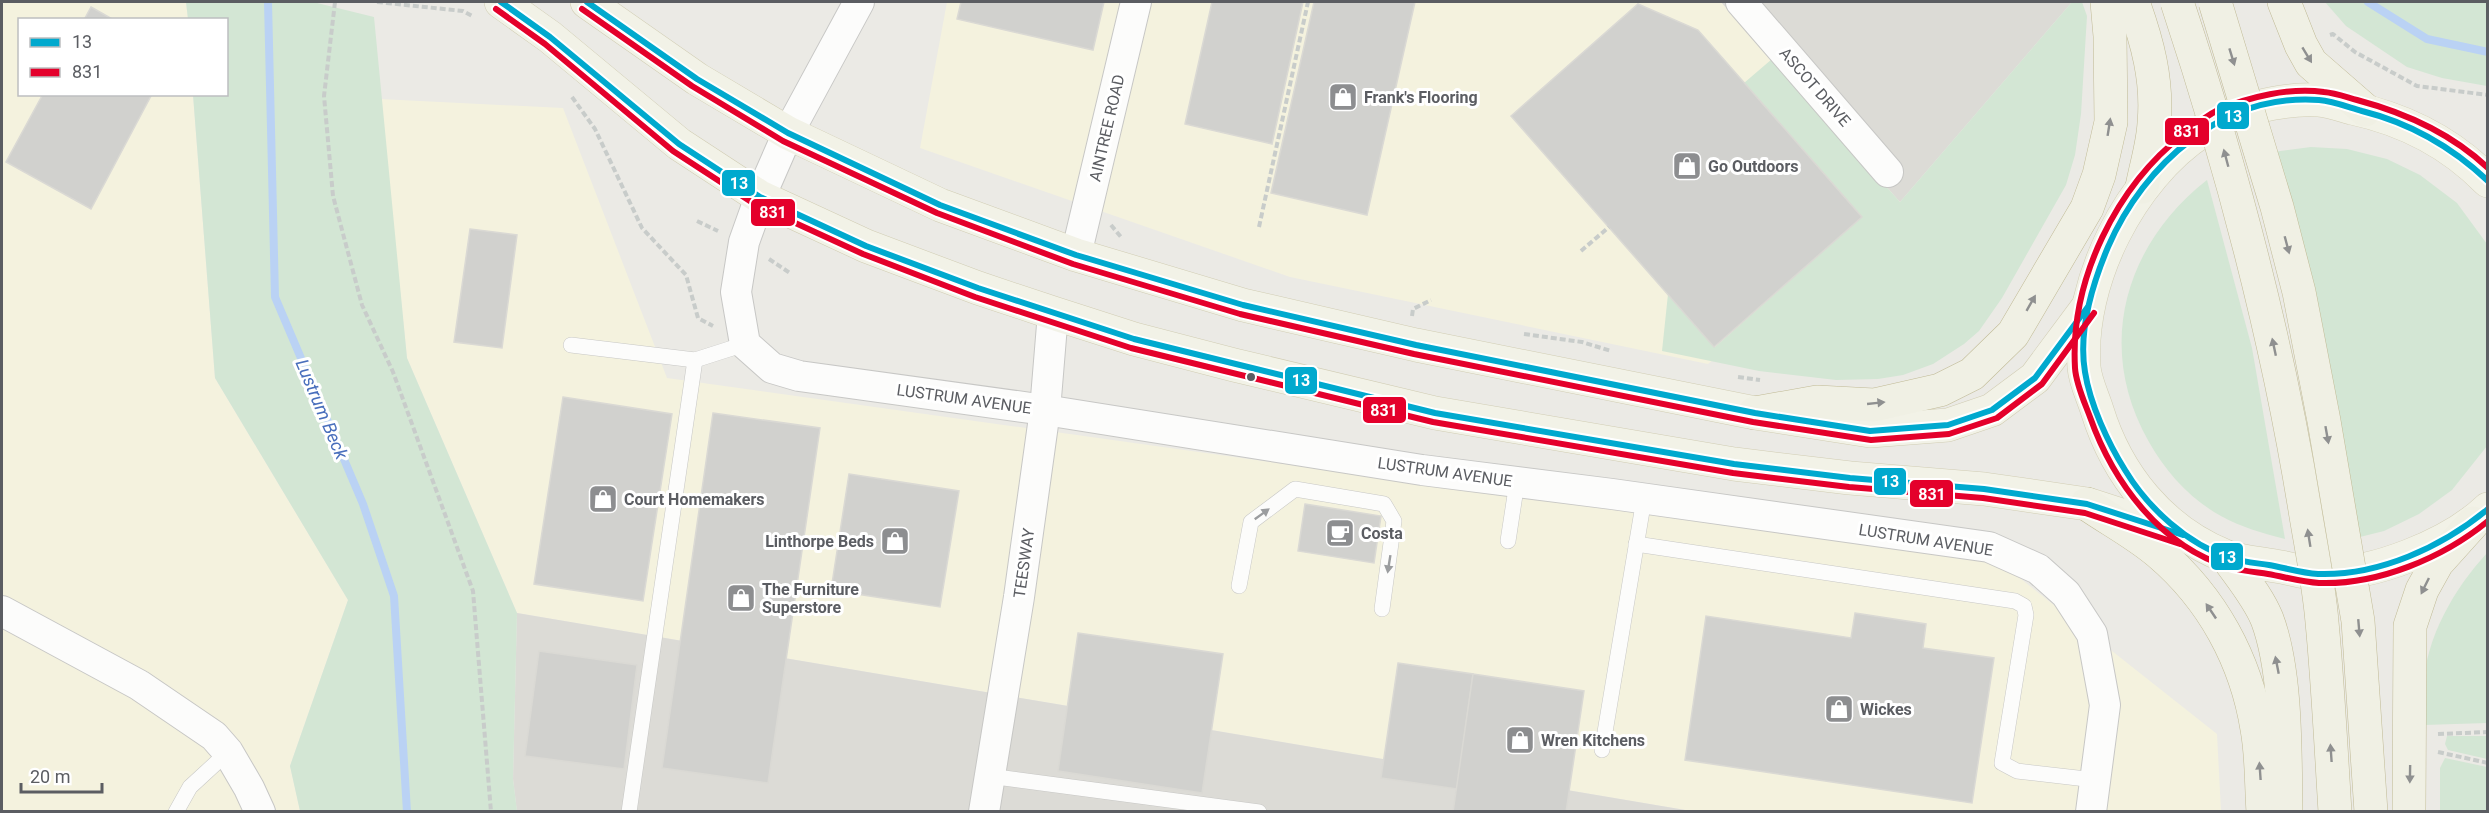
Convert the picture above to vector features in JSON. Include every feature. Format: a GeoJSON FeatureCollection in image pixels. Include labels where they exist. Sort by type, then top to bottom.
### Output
{"type":"FeatureCollection","features":[{"type":"Feature","properties":{"kind":"highway"},"geometry":{"type":"LineString","coordinates":[[1755,413],[1817,402],[1874,405],[1940,390],[1972,374],[2013,334],[2087,208],[2099,175],[2111,122],[2110,36],[2107,2]]}},
{"type":"Feature","properties":{"kind":"highway"},"geometry":{"type":"LineString","coordinates":[[2133,2],[2148,44],[2155,94],[2154,125],[2142,187]]}},
{"type":"Feature","properties":{"kind":"highway"},"geometry":{"type":"LineString","coordinates":[[2177,2],[2211,103],[2244,224],[2268,316],[2293,437],[2322,620],[2335,812]]}},
{"type":"Feature","properties":{"kind":"highway"},"geometry":{"type":"LineString","coordinates":[[2215,2],[2277,207],[2296,281],[2322,409],[2358,621],[2371,812]]}},
{"type":"Feature","properties":{"kind":"highway"},"geometry":{"type":"LineString","coordinates":[[2284,2],[2301,45],[2312,63],[2365,110]]}},
{"type":"Feature","properties":{"kind":"highway"},"geometry":{"type":"LineString","coordinates":[[2087,504],[2158,552],[2196,590],[2221,625],[2239,662],[2258,730],[2263,812]]}},
{"type":"Feature","properties":{"kind":"highway"},"geometry":{"type":"LineString","coordinates":[[2409,812],[2410,626],[2422,590],[2437,563],[2480,516]]}},
{"type":"Feature","properties":{"kind":"highway"},"geometry":{"type":"LineString","coordinates":[[2227,557],[2252,592],[2267,619],[2279,671],[2284,724],[2286,812]]}},
{"type":"Feature","properties":{"kind":"main road"},"geometry":{"type":"LineString","coordinates":[[587,2],[697,79],[788,133],[940,205],[1076,255],[1243,305],[1416,345],[1755,413],[1870,431],[1948,425],[1992,410],[2035,378],[2087,308]]}},
{"type":"Feature","properties":{"kind":"main road"},"geometry":{"type":"LineString","coordinates":[[489,10],[550,37],[678,144],[760,197],[866,246],[1053,313],[1134,339],[1234,365],[1451,416],[1734,464],[1850,478],[1984,489],[2087,504],[2182,535],[2227,557],[2319,574],[2380,567],[2427,548],[2480,516]]}},
{"type":"Feature","properties":{"kind":"main road"},"geometry":{"type":"LineString","coordinates":[[2182,535],[2147,502],[2106,440],[2084,369],[2087,308],[2107,249],[2142,187],[2186,142],[2224,117],[2294,101],[2319,100],[2365,110],[2401,122],[2439,142],[2469,162],[2487,181]]}},
{"type":"Feature","properties":{"kind":"street"},"geometry":{"type":"LineString","coordinates":[[745,344],[736,292],[744,242],[760,197],[788,133],[859,2]]}},
{"type":"Feature","properties":{"kind":"street","name":"AINTREE ROAD"},"geometry":{"type":"LineString","coordinates":[[1076,255],[1136,2]]}},
{"type":"Feature","properties":{"kind":"street","name":"ASCOT DRIVE"},"geometry":{"type":"LineString","coordinates":[[1741,2],[1888,172]]}},
{"type":"Feature","properties":{"kind":"street","name":"TEESWAY"},"geometry":{"type":"LineString","coordinates":[[984,812],[1019,597],[1045,410],[1053,313]]}},
{"type":"Feature","properties":{"kind":"street","name":"LUSTRUM AVENUE"},"geometry":{"type":"LineString","coordinates":[[745,344],[772,368],[799,376],[1045,410],[1422,470],[1989,547],[2038,569],[2066,594],[2092,634],[2105,705],[2091,812]]}},
{"type":"Feature","properties":{"kind":"street"},"geometry":{"type":"LineString","coordinates":[[2,611],[139,685],[214,736],[228,752],[260,812]]}},
{"type":"Feature","properties":{"kind":"lane"},"geometry":{"type":"LineString","coordinates":[[571,345],[694,360],[745,344]]}},
{"type":"Feature","properties":{"kind":"lane"},"geometry":{"type":"LineString","coordinates":[[629,812],[694,360]]}},
{"type":"Feature","properties":{"kind":"lane"},"geometry":{"type":"LineString","coordinates":[[1508,541],[1517,482]]}},
{"type":"Feature","properties":{"kind":"lane"},"geometry":{"type":"LineString","coordinates":[[1239,586],[1251,522],[1295,489],[1384,504],[1394,521],[1382,609]]}},
{"type":"Feature","properties":{"kind":"lane"},"geometry":{"type":"LineString","coordinates":[[1602,750],[1644,499]]}},
{"type":"Feature","properties":{"kind":"lane"},"geometry":{"type":"LineString","coordinates":[[1635,544],[2015,601],[2024,606],[2026,615],[2002,763],[2017,771],[2095,780]]}},
{"type":"Feature","properties":{"kind":"lane"},"geometry":{"type":"LineString","coordinates":[[176,812],[190,786],[228,752]]}},
{"type":"Feature","properties":{"kind":"lane"},"geometry":{"type":"LineString","coordinates":[[989,776],[1259,812]]}},
{"type":"Feature","properties":{"kind":"path"},"geometry":{"type":"LineString","coordinates":[[335,2],[324,96],[333,196],[362,305],[393,372],[473,591],[491,812]]}},
{"type":"Feature","properties":{"kind":"path"},"geometry":{"type":"LineString","coordinates":[[377,2],[463,11],[489,10]]}},
{"type":"Feature","properties":{"kind":"path"},"geometry":{"type":"LineString","coordinates":[[1259,227],[1308,2]]}},
{"type":"Feature","properties":{"kind":"path"},"geometry":{"type":"LineString","coordinates":[[2355,52],[2417,86],[2487,94]]}},
{"type":"Feature","properties":{"kind":"path"},"geometry":{"type":"LineString","coordinates":[[571,96],[595,129],[642,228],[686,275],[698,318],[745,344]]}},
{"type":"Feature","properties":{"kind":"path"},"geometry":{"type":"LineString","coordinates":[[1581,251],[1609,227]]}},
{"type":"Feature","properties":{"kind":"path"},"geometry":{"type":"LineString","coordinates":[[1413,309],[1431,300]]}},
{"type":"Feature","properties":{"kind":"path"},"geometry":{"type":"LineString","coordinates":[[1731,376],[1766,381]]}},
{"type":"Feature","properties":{"kind":"path"},"geometry":{"type":"LineString","coordinates":[[2460,733],[2487,732]]}},
{"type":"Feature","properties":{"kind":"path"},"geometry":{"type":"LineString","coordinates":[[2436,734],[2437,752],[2487,763]]}},
{"type":"Feature","properties":{"kind":"shaded area"},"geometry":{"type":"Polygon","coordinates":[[[2,2],[186,2],[188,18],[18,18],[18,96],[193,96],[215,378],[348,600],[290,766],[300,811],[2,812],[2,2]]]}},
{"type":"Feature","properties":{"kind":"shaded area"},"geometry":{"type":"Polygon","coordinates":[[[947,2],[1721,2],[1900,202],[1708,364],[1290,277],[920,148],[947,2]]]}},
{"type":"Feature","properties":{"kind":"shaded area"},"geometry":{"type":"Polygon","coordinates":[[[1721,2],[2072,2],[1900,202],[1721,2]]]}},
{"type":"Feature","properties":{"kind":"shaded area"},"geometry":{"type":"Polygon","coordinates":[[[380,99],[563,108],[667,378],[2002,564],[2217,734],[2221,811],[1691,811],[517,613],[407,358],[380,99]]]}},
{"type":"Feature","properties":{"kind":"shaded area"},"geometry":{"type":"Polygon","coordinates":[[[517,613],[1691,811],[517,812],[513,779],[517,613]]]}},
{"type":"Feature","properties":{"kind":"green space"},"geometry":{"type":"Polygon","coordinates":[[[186,2],[313,2],[374,17],[407,358],[517,613],[513,779],[517,811],[300,811],[290,766],[348,600],[215,378],[193,96],[228,96],[228,18],[188,18],[186,2]]]}},
{"type":"Feature","properties":{"kind":"green space"},"geometry":{"type":"Polygon","coordinates":[[[2072,2],[2082,2],[2087,16],[2081,114],[2075,155],[2066,185],[2002,298],[1979,331],[1964,344],[1933,364],[1903,375],[1878,379],[1836,380],[1759,371],[1662,351],[1668,294],[1715,347],[1862,217],[1744,83],[1772,59],[1900,202],[2072,2]]]}},
{"type":"Feature","properties":{"kind":"green space"},"geometry":{"type":"Polygon","coordinates":[[[2325,2],[2487,2],[2487,86],[2442,78],[2407,67],[2346,26],[2325,2]]]}},
{"type":"Feature","properties":{"kind":"green space"},"geometry":{"type":"Polygon","coordinates":[[[2311,147],[2347,149],[2387,159],[2420,175],[2457,203],[2487,244],[2487,446],[2452,490],[2419,514],[2384,531],[2356,538],[2273,152],[2311,147]]]}},
{"type":"Feature","properties":{"kind":"green space"},"geometry":{"type":"Polygon","coordinates":[[[2207,180],[2252,348],[2285,539],[2221,516],[2180,484],[2163,464],[2149,442],[2133,406],[2124,371],[2122,335],[2127,300],[2138,267],[2155,235],[2178,206],[2207,180]]]}},
{"type":"Feature","properties":{"kind":"green space"},"geometry":{"type":"Polygon","coordinates":[[[2487,553],[2487,723],[2424,725],[2425,669],[2436,632],[2453,598],[2487,553]]]}},
{"type":"Feature","properties":{"kind":"green space"},"geometry":{"type":"Polygon","coordinates":[[[2447,736],[2487,736],[2487,759],[2448,750],[2445,744],[2447,736]]]}},
{"type":"Feature","properties":{"kind":"green space"},"geometry":{"type":"Polygon","coordinates":[[[2445,758],[2487,767],[2487,811],[2440,811],[2440,768],[2445,758]]]}},
{"type":"Feature","properties":{"kind":"building"},"geometry":{"type":"Polygon","coordinates":[[[961,2],[1104,2],[1093,50],[957,19],[961,2]]]}},
{"type":"Feature","properties":{"kind":"building"},"geometry":{"type":"Polygon","coordinates":[[[1212,2],[1303,2],[1272,144],[1185,124],[1212,2]]]}},
{"type":"Feature","properties":{"kind":"building","name":"Frank's Flooring"},"geometry":{"type":"Polygon","coordinates":[[[1314,2],[1415,2],[1367,215],[1271,193],[1314,2]]]}},
{"type":"Feature","properties":{"kind":"building","name":"Go Outdoors"},"geometry":{"type":"Polygon","coordinates":[[[1638,4],[1698,30],[1862,217],[1714,347],[1511,116],[1638,4]]]}},
{"type":"Feature","properties":{"kind":"building"},"geometry":{"type":"Polygon","coordinates":[[[91,7],[110,18],[85,18],[91,7]]]}},
{"type":"Feature","properties":{"kind":"building"},"geometry":{"type":"Polygon","coordinates":[[[42,96],[151,96],[91,209],[6,162],[42,96]]]}},
{"type":"Feature","properties":{"kind":"building"},"geometry":{"type":"Polygon","coordinates":[[[470,229],[517,235],[502,348],[454,342],[470,229]]]}},
{"type":"Feature","properties":{"kind":"building","name":"Court Homemakers"},"geometry":{"type":"Polygon","coordinates":[[[563,397],[672,414],[643,601],[534,584],[563,397]]]}},
{"type":"Feature","properties":{"kind":"building","name":"The Furniture Superstore"},"geometry":{"type":"Polygon","coordinates":[[[713,413],[820,428],[768,783],[662,768],[713,413]]]}},
{"type":"Feature","properties":{"kind":"building","name":"Linthorpe Beds"},"geometry":{"type":"Polygon","coordinates":[[[849,474],[959,491],[940,607],[831,590],[849,474]]]}},
{"type":"Feature","properties":{"kind":"building","name":"Costa"},"geometry":{"type":"Polygon","coordinates":[[[1305,504],[1381,516],[1374,563],[1298,551],[1305,504]]]}},
{"type":"Feature","properties":{"kind":"building","name":"Wickes"},"geometry":{"type":"Polygon","coordinates":[[[1855,613],[1926,624],[1923,648],[1994,658],[1972,803],[1685,760],[1706,616],[1851,638],[1855,613]]]}},
{"type":"Feature","properties":{"kind":"building"},"geometry":{"type":"Polygon","coordinates":[[[1078,633],[1223,654],[1202,793],[1058,771],[1078,633]]]}},
{"type":"Feature","properties":{"kind":"building"},"geometry":{"type":"Polygon","coordinates":[[[539,651],[637,665],[624,769],[525,756],[539,651]]]}},
{"type":"Feature","properties":{"kind":"building"},"geometry":{"type":"Polygon","coordinates":[[[1398,663],[1473,674],[1457,789],[1381,778],[1398,663]]]}},
{"type":"Feature","properties":{"kind":"building","name":"Wren Kitchens"},"geometry":{"type":"Polygon","coordinates":[[[1473,674],[1584,691],[1566,812],[1453,812],[1473,674]]]}},
{"type":"Feature","properties":{"kind":"waterway","name":"Lustrum Beck"},"geometry":{"type":"LineString","coordinates":[[268,2],[275,297],[363,504],[394,596],[407,812]]}},
{"type":"Feature","properties":{"kind":"waterway"},"geometry":{"type":"LineString","coordinates":[[2368,2],[2427,39],[2488,52]]}},
{"type":"Feature","properties":{"kind":"transit line","name":"13"},"geometry":{"type":"LineString","coordinates":[[501,2],[550,37],[679,144],[760,197],[866,246],[978,288],[1134,339],[1435,413],[1734,464],[1850,478],[1984,489],[2087,504],[2183,535]]}},
{"type":"Feature","properties":{"kind":"transit line","name":"13"},"geometry":{"type":"LineString","coordinates":[[587,2],[697,79],[788,133],[940,205],[1076,255],[1243,305],[1416,345],[1755,413],[1870,431],[1948,425],[1992,410],[2035,378],[2087,308]]}},
{"type":"Feature","properties":{"kind":"transit line","name":"831"},"geometry":{"type":"LineString","coordinates":[[496,9],[545,44],[673,151],[756,205],[863,254],[975,297],[1131,348],[1433,422],[1733,473],[1849,487],[1983,498],[2085,513],[2180,544]]}},
{"type":"Feature","properties":{"kind":"transit line","name":"831"},"geometry":{"type":"LineString","coordinates":[[582,9],[692,86],[783,141],[937,213],[1073,264],[1240,314],[1414,354],[1753,422],[1871,440],[1949,434],[1997,418],[2042,384],[2094,313]]}},
{"type":"Feature","properties":{"kind":"transit line","name":"831"},"geometry":{"type":"LineString","coordinates":[[2488,168],[2459,144],[2427,126],[2393,111],[2332,93],[2284,92],[2256,97],[2218,110],[2185,133],[2160,155],[2119,207],[2102,237],[2089,269],[2080,302],[2075,335],[2077,380],[2100,441],[2112,465],[2142,508],[2181,544],[2204,557],[2229,567],[2300,581],[2341,582],[2387,574],[2409,567],[2451,547],[2488,521]]}},
{"type":"Feature","properties":{"kind":"transit line","name":"13"},"geometry":{"type":"LineString","coordinates":[[2488,181],[2445,147],[2413,129],[2380,116],[2319,100],[2284,101],[2251,108],[2220,122],[2191,140],[2165,162],[2143,188],[2123,217],[2108,247],[2092,292],[2083,341],[2087,384],[2100,423],[2134,484],[2170,523],[2214,552],[2230,558],[2300,572],[2318,574],[2364,570],[2409,557],[2430,547],[2470,523],[2488,509]]}},
{"type":"Feature","properties":{"kind":"place","name":"Frank's Flooring"},"geometry":{"type":"Point","coordinates":[1343,97]}},
{"type":"Feature","properties":{"kind":"place","name":"Go Outdoors"},"geometry":{"type":"Point","coordinates":[1687,166]}},
{"type":"Feature","properties":{"kind":"place","name":"Court Homemakers"},"geometry":{"type":"Point","coordinates":[603,499]}},
{"type":"Feature","properties":{"kind":"place","name":"Costa"},"geometry":{"type":"Point","coordinates":[1340,533]}},
{"type":"Feature","properties":{"kind":"place","name":"Linthorpe Beds"},"geometry":{"type":"Point","coordinates":[895,541]}},
{"type":"Feature","properties":{"kind":"place","name":"The Furniture Superstore"},"geometry":{"type":"Point","coordinates":[741,598]}},
{"type":"Feature","properties":{"kind":"place","name":"Wickes"},"geometry":{"type":"Point","coordinates":[1839,709]}},
{"type":"Feature","properties":{"kind":"place","name":"Wren Kitchens"},"geometry":{"type":"Point","coordinates":[1520,740]}}]}
